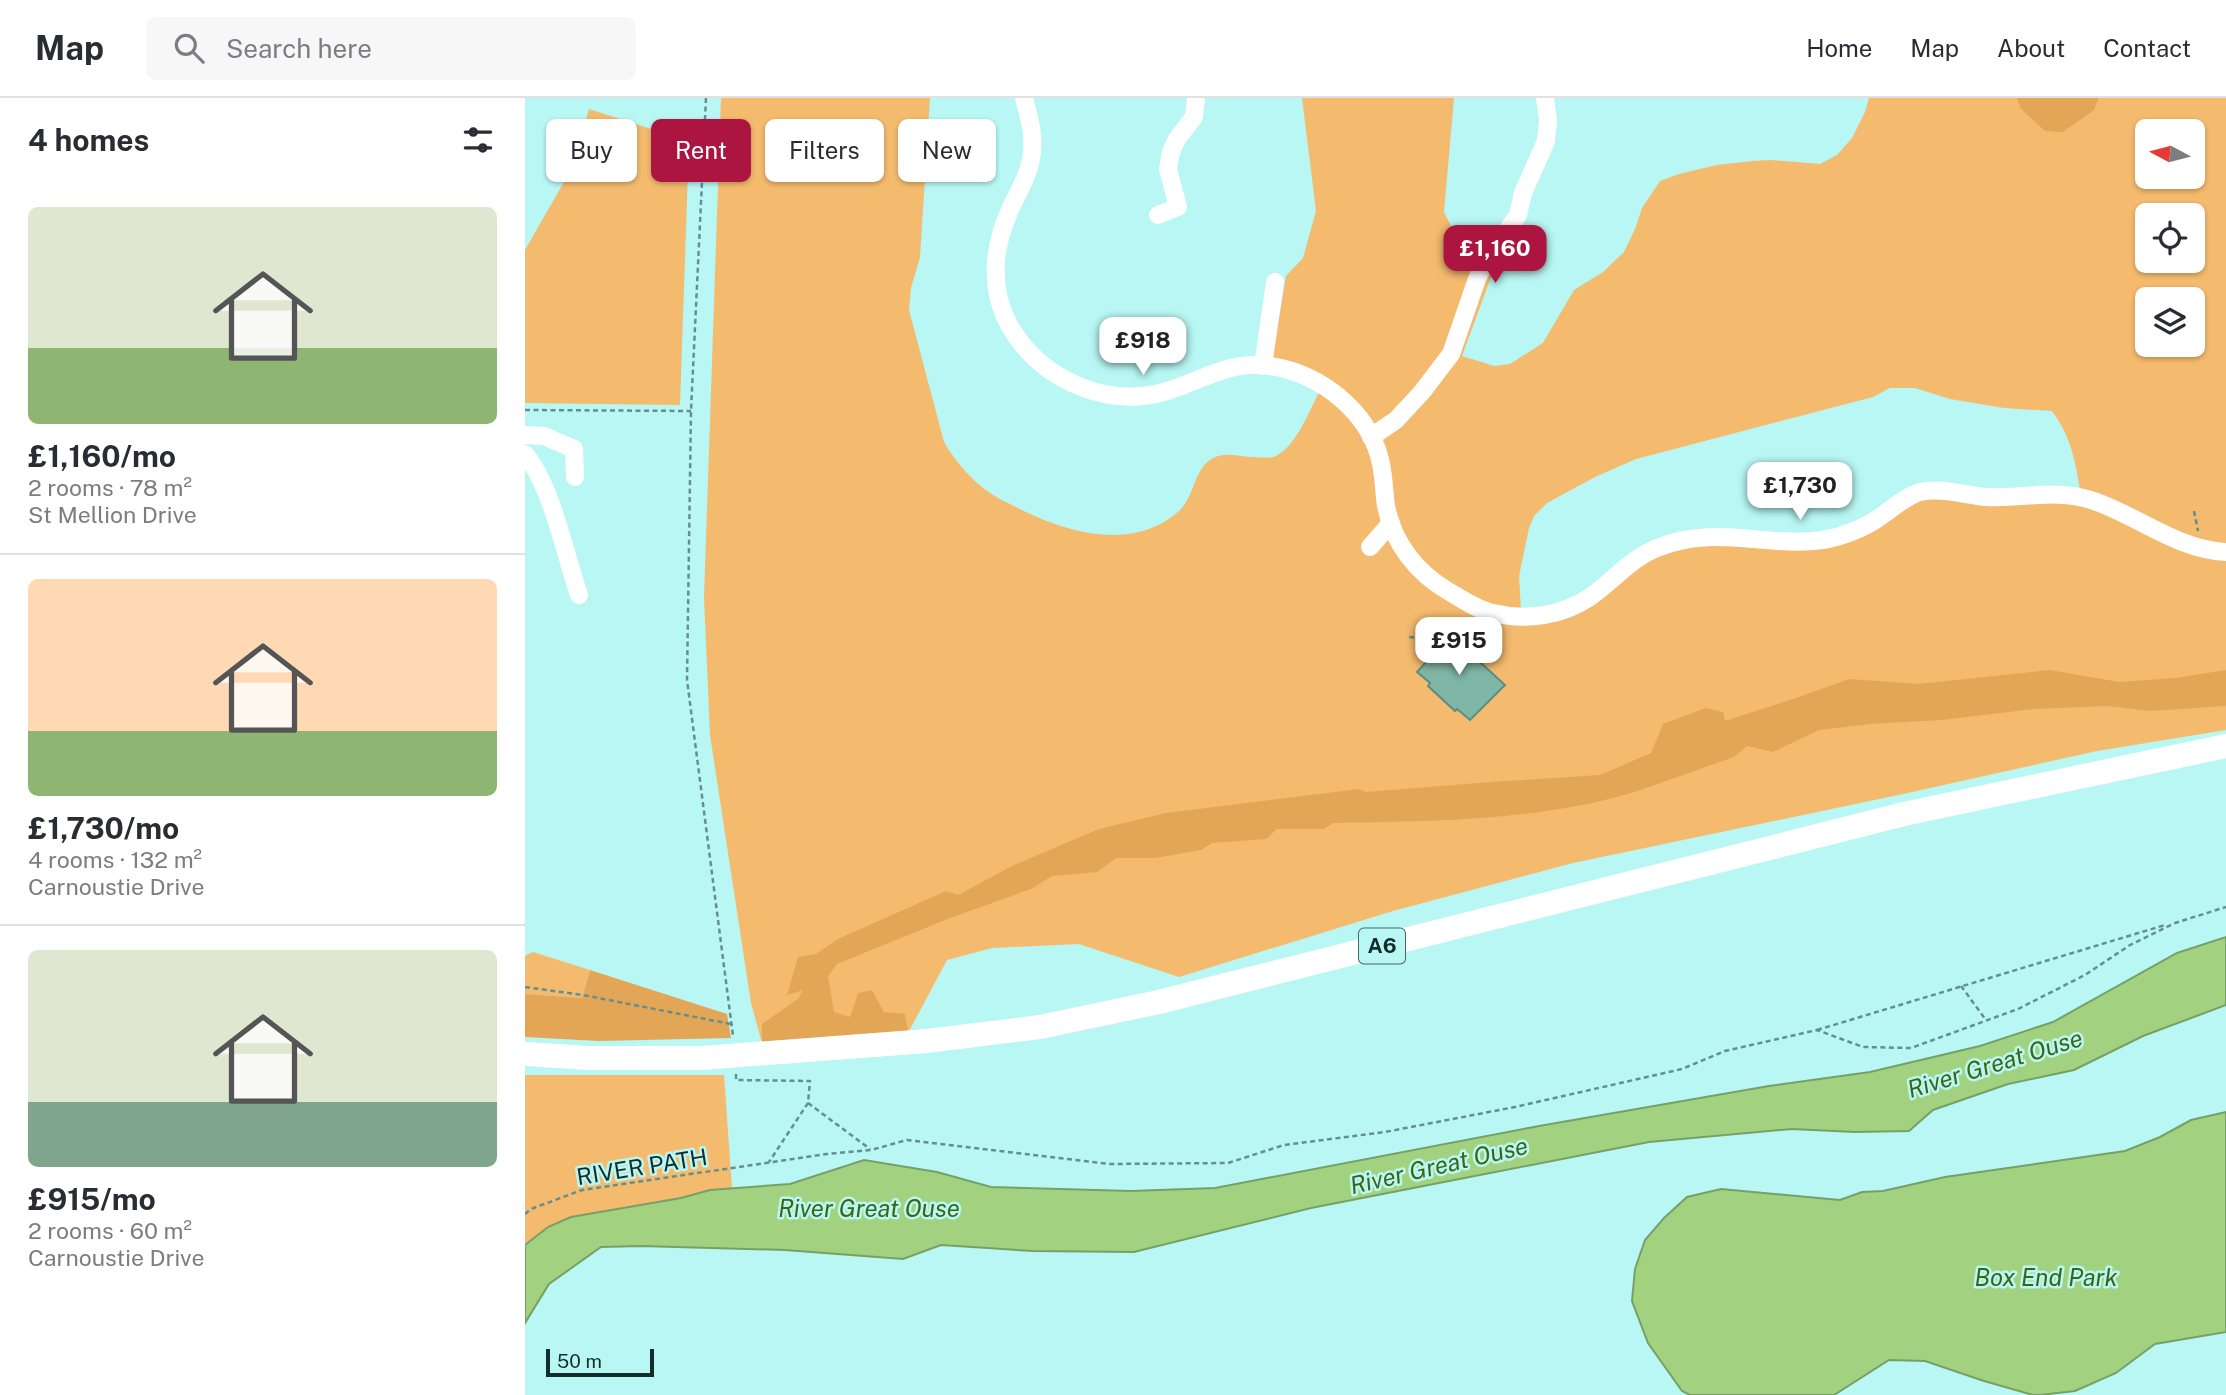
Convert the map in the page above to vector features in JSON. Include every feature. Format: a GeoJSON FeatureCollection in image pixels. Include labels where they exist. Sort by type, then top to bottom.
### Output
{"type":"FeatureCollection","features":[{"type":"Feature","properties":{"kind":"highway","name":"A6"},"geometry":{"type":"LineString","coordinates":[[525,1054],[600,1058],[736,1057],[927,1041],[1053,1024],[1159,1002],[1904,814],[2226,746]]}},
{"type":"Feature","properties":{"kind":"street"},"geometry":{"type":"LineString","coordinates":[[1024,98],[1031,122],[1031,161],[1000,233],[995,280],[1000,303],[1023,346],[1057,376],[1081,388],[1105,394],[1145,396],[1167,391],[1221,369],[1242,366],[1287,370],[1314,380],[1343,400],[1361,419],[1371,436],[1381,461],[1391,523],[1407,555],[1424,575],[1490,613],[1541,616],[1562,611],[1589,597],[1633,561],[1679,540],[1704,537],[1752,537],[1800,542],[1827,540],[1873,522],[1897,504],[1918,493],[1940,491],[1987,497],[2070,494],[2097,502],[2197,548],[2226,552]]}},
{"type":"Feature","properties":{"kind":"street"},"geometry":{"type":"LineString","coordinates":[[1158,215],[1178,207],[1168,169],[1177,139],[1194,117],[1196,98]]}},
{"type":"Feature","properties":{"kind":"street"},"geometry":{"type":"LineString","coordinates":[[1371,436],[1396,420],[1451,354],[1477,279],[1487,259],[1518,215],[1523,192],[1546,141],[1548,120],[1545,98]]}},
{"type":"Feature","properties":{"kind":"street"},"geometry":{"type":"LineString","coordinates":[[1263,366],[1275,282]]}},
{"type":"Feature","properties":{"kind":"street"},"geometry":{"type":"LineString","coordinates":[[525,435],[544,436],[575,449],[575,477]]}},
{"type":"Feature","properties":{"kind":"street"},"geometry":{"type":"LineString","coordinates":[[525,454],[534,465],[550,504],[579,595]]}},
{"type":"Feature","properties":{"kind":"street"},"geometry":{"type":"LineString","coordinates":[[1370,547],[1391,523]]}},
{"type":"Feature","properties":{"kind":"path"},"geometry":{"type":"LineString","coordinates":[[706,98],[691,411],[687,680],[736,1057],[736,1080],[810,1081],[808,1103],[767,1164]]}},
{"type":"Feature","properties":{"kind":"path"},"geometry":{"type":"LineString","coordinates":[[525,410],[691,411]]}},
{"type":"Feature","properties":{"kind":"path"},"geometry":{"type":"LineString","coordinates":[[1409,637],[1432,639],[1441,628],[1449,629],[1476,655],[1487,638],[1490,613]]}},
{"type":"Feature","properties":{"kind":"path"},"geometry":{"type":"LineString","coordinates":[[1817,1030],[1863,1047],[1911,1048],[2018,1009],[2085,975],[2130,945],[2175,923],[2226,907]]}},
{"type":"Feature","properties":{"kind":"path","name":"RIVER PATH"},"geometry":{"type":"LineString","coordinates":[[525,1214],[531,1209],[582,1190],[871,1150],[907,1140],[1110,1164],[1228,1163],[1284,1145],[1385,1132],[1515,1107],[1682,1069],[1725,1051],[1817,1030],[2175,923]]}},
{"type":"Feature","properties":{"kind":"path"},"geometry":{"type":"LineString","coordinates":[[1961,986],[1986,1021]]}},
{"type":"Feature","properties":{"kind":"path"},"geometry":{"type":"LineString","coordinates":[[525,987],[583,995],[731,1024]]}},
{"type":"Feature","properties":{"kind":"path"},"geometry":{"type":"LineString","coordinates":[[808,1103],[871,1150]]}},
{"type":"Feature","properties":{"kind":"shaded area"},"geometry":{"type":"Polygon","coordinates":[[[721,98],[930,98],[929,119],[898,119],[898,182],[925,182],[920,257],[911,288],[909,310],[944,442],[970,477],[999,498],[1054,524],[1097,534],[1119,535],[1140,532],[1160,524],[1179,511],[1201,469],[1213,458],[1227,455],[1271,457],[1283,451],[1302,427],[1320,390],[1271,367],[1286,276],[1303,258],[1316,211],[1302,98],[1454,98],[1444,212],[1459,242],[1494,269],[1462,356],[1494,366],[1510,364],[1543,343],[1574,290],[1603,272],[1624,252],[1642,208],[1660,181],[1717,165],[1753,161],[1820,164],[1837,155],[1852,138],[1869,98],[2226,98],[2226,730],[2097,751],[1573,863],[1393,911],[1179,977],[1079,944],[992,948],[947,960],[908,1033],[762,1043],[751,1003],[710,735],[704,597],[718,182],[751,182],[751,119],[720,119],[721,98]],[[1890,388],[1873,397],[1636,459],[1547,503],[1534,516],[1529,528],[1519,576],[1521,610],[1562,603],[1585,590],[1646,546],[1815,535],[1868,518],[1907,492],[2080,490],[2071,449],[2064,430],[2052,411],[2004,408],[1950,399],[1915,388],[1890,388]]]}},
{"type":"Feature","properties":{"kind":"shaded area"},"geometry":{"type":"Polygon","coordinates":[[[2017,98],[2098,99],[2094,110],[2063,132],[2045,131],[2021,109],[2017,98]]]}},
{"type":"Feature","properties":{"kind":"shaded area"},"geometry":{"type":"Polygon","coordinates":[[[589,109],[620,119],[586,119],[589,109]]]}},
{"type":"Feature","properties":{"kind":"shaded area"},"geometry":{"type":"Polygon","coordinates":[[[637,124],[651,129],[651,182],[688,182],[680,405],[525,403],[525,250],[564,182],[637,182],[637,124]]]}},
{"type":"Feature","properties":{"kind":"shaded area"},"geometry":{"type":"Polygon","coordinates":[[[2050,670],[2119,682],[2175,678],[2226,670],[2226,706],[2150,711],[2108,706],[2033,709],[1819,730],[1773,752],[1747,746],[1734,757],[1632,793],[1582,805],[1476,818],[1333,823],[1324,829],[1277,829],[1266,839],[1212,843],[1201,850],[1155,858],[1116,858],[1097,872],[1052,876],[1031,889],[950,918],[837,964],[828,976],[834,1012],[850,1017],[858,993],[872,990],[884,1012],[905,1014],[908,1033],[762,1043],[762,1024],[798,999],[803,990],[787,995],[798,957],[816,954],[838,939],[946,891],[958,895],[1014,865],[1099,829],[1166,813],[1359,789],[1366,792],[1600,775],[1651,753],[1663,724],[1706,708],[1723,712],[1725,721],[1849,679],[1919,684],[2050,670]]]}},
{"type":"Feature","properties":{"kind":"shaded area"},"geometry":{"type":"Polygon","coordinates":[[[533,952],[590,970],[582,998],[525,994],[525,956],[533,952]]]}},
{"type":"Feature","properties":{"kind":"shaded area"},"geometry":{"type":"Polygon","coordinates":[[[590,970],[727,1014],[731,1038],[599,1041],[525,1037],[525,994],[582,998],[590,970]]]}},
{"type":"Feature","properties":{"kind":"shaded area"},"geometry":{"type":"Polygon","coordinates":[[[525,1075],[724,1075],[732,1188],[571,1217],[548,1227],[525,1245],[525,1075]]]}},
{"type":"Feature","properties":{"kind":"water","name":"River Great Ouse"},"geometry":{"type":"Polygon","coordinates":[[[2226,937],[2226,1005],[2143,1036],[2074,1070],[2008,1084],[1933,1110],[1909,1131],[1792,1129],[1649,1142],[1311,1208],[1134,1252],[1033,1251],[941,1245],[903,1259],[785,1250],[601,1247],[549,1284],[525,1323],[525,1245],[548,1227],[571,1217],[681,1198],[710,1190],[790,1184],[864,1160],[937,1172],[991,1187],[1131,1191],[1215,1188],[1539,1126],[1769,1086],[1870,1072],[1980,1046],[2053,1022],[2177,953],[2226,937]]]}},
{"type":"Feature","properties":{"kind":"water","name":"Box End Park"},"geometry":{"type":"Polygon","coordinates":[[[2226,1112],[2226,1332],[2155,1344],[2116,1373],[2075,1391],[2033,1395],[1925,1361],[1889,1360],[1834,1395],[1690,1395],[1682,1391],[1648,1343],[1632,1301],[1635,1269],[1645,1240],[1687,1197],[1721,1189],[1840,1200],[1862,1192],[1883,1191],[1945,1177],[2125,1151],[2160,1137],[2191,1120],[2226,1112]]]}},
{"type":"Feature","properties":{"kind":"building"},"geometry":{"type":"Polygon","coordinates":[[[1446,631],[1505,685],[1470,720],[1457,709],[1455,711],[1417,672],[1430,658],[1426,654],[1446,631]]]}}]}
